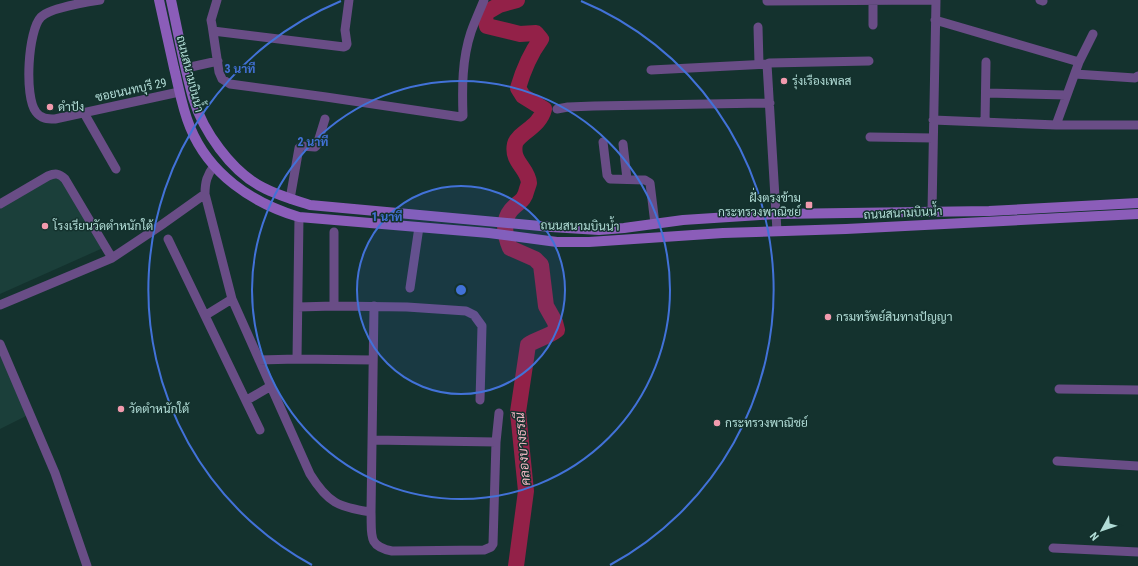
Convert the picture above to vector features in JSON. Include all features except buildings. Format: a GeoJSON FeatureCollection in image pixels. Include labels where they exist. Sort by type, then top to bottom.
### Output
{"type":"FeatureCollection","features":[{"type":"Feature","properties":{"kind":"main road","name":"ถนนสนามบินน้ำ"},"geometry":{"type":"LineString","coordinates":[[159,0],[179,92],[191,128],[201,148],[214,166],[236,186],[260,202],[281,212],[299,217],[489,233],[557,242],[589,242],[723,233],[846,229],[1138,214]]}},
{"type":"Feature","properties":{"kind":"main road","name":"ถนนสนามบินน้ำ"},"geometry":{"type":"LineString","coordinates":[[171,0],[196,105],[203,123],[220,149],[239,171],[261,187],[290,199],[310,205],[558,228],[599,230],[697,219],[776,214],[989,210],[1138,202]]}},
{"type":"Feature","properties":{"kind":"street","name":"ซอยนนทบุรี 29"},"geometry":{"type":"LineString","coordinates":[[100,0],[51,11],[40,18],[29,52],[28,71],[30,96],[35,112],[41,117],[56,119],[179,92]]}},
{"type":"Feature","properties":{"kind":"street"},"geometry":{"type":"LineString","coordinates":[[217,0],[211,20],[222,78],[230,84],[461,117],[463,116],[463,72],[470,34],[484,0]]}},
{"type":"Feature","properties":{"kind":"street"},"geometry":{"type":"LineString","coordinates":[[213,31],[344,47],[347,44],[345,30],[349,0]]}},
{"type":"Feature","properties":{"kind":"street"},"geometry":{"type":"LineString","coordinates":[[767,1],[936,0],[932,211]]}},
{"type":"Feature","properties":{"kind":"street"},"geometry":{"type":"LineString","coordinates":[[873,1],[873,25]]}},
{"type":"Feature","properties":{"kind":"street"},"geometry":{"type":"LineString","coordinates":[[935,20],[1079,62]]}},
{"type":"Feature","properties":{"kind":"street"},"geometry":{"type":"LineString","coordinates":[[758,27],[770,103],[777,231]]}},
{"type":"Feature","properties":{"kind":"street"},"geometry":{"type":"LineString","coordinates":[[1056,125],[1079,62],[1093,34]]}},
{"type":"Feature","properties":{"kind":"street"},"geometry":{"type":"LineString","coordinates":[[186,68],[218,61]]}},
{"type":"Feature","properties":{"kind":"street"},"geometry":{"type":"LineString","coordinates":[[651,70],[769,63],[869,61]]}},
{"type":"Feature","properties":{"kind":"street"},"geometry":{"type":"LineString","coordinates":[[985,122],[986,62]]}},
{"type":"Feature","properties":{"kind":"street"},"geometry":{"type":"LineString","coordinates":[[1075,74],[1135,78],[1138,76]]}},
{"type":"Feature","properties":{"kind":"street"},"geometry":{"type":"LineString","coordinates":[[986,93],[1066,95]]}},
{"type":"Feature","properties":{"kind":"street"},"geometry":{"type":"LineString","coordinates":[[557,109],[568,107],[601,106],[770,103]]}},
{"type":"Feature","properties":{"kind":"street"},"geometry":{"type":"LineString","coordinates":[[84,113],[116,169]]}},
{"type":"Feature","properties":{"kind":"street"},"geometry":{"type":"LineString","coordinates":[[290,199],[299,148],[301,146],[315,147],[317,145],[325,119]]}},
{"type":"Feature","properties":{"kind":"street"},"geometry":{"type":"LineString","coordinates":[[933,120],[1056,125],[1138,125]]}},
{"type":"Feature","properties":{"kind":"street"},"geometry":{"type":"LineString","coordinates":[[870,137],[933,138]]}},
{"type":"Feature","properties":{"kind":"street"},"geometry":{"type":"LineString","coordinates":[[603,142],[607,175],[610,179],[645,180],[650,183],[655,224]]}},
{"type":"Feature","properties":{"kind":"street"},"geometry":{"type":"LineString","coordinates":[[623,144],[627,179]]}},
{"type":"Feature","properties":{"kind":"street"},"geometry":{"type":"LineString","coordinates":[[214,166],[207,176],[205,183],[205,194],[232,298],[310,474],[329,499],[353,509],[371,512]]}},
{"type":"Feature","properties":{"kind":"street"},"geometry":{"type":"LineString","coordinates":[[0,204],[48,176],[59,174],[65,179],[112,258]]}},
{"type":"Feature","properties":{"kind":"street"},"geometry":{"type":"LineString","coordinates":[[0,304],[112,258],[205,194]]}},
{"type":"Feature","properties":{"kind":"street"},"geometry":{"type":"LineString","coordinates":[[297,359],[299,217]]}},
{"type":"Feature","properties":{"kind":"street"},"geometry":{"type":"LineString","coordinates":[[410,288],[419,227]]}},
{"type":"Feature","properties":{"kind":"street"},"geometry":{"type":"LineString","coordinates":[[334,232],[334,306]]}},
{"type":"Feature","properties":{"kind":"street"},"geometry":{"type":"LineString","coordinates":[[168,239],[247,400],[260,430]]}},
{"type":"Feature","properties":{"kind":"street"},"geometry":{"type":"LineString","coordinates":[[206,315],[232,298]]}},
{"type":"Feature","properties":{"kind":"street"},"geometry":{"type":"LineString","coordinates":[[374,306],[371,512],[374,542],[381,549],[392,551],[488,549],[491,547],[493,544],[496,442],[499,413]]}},
{"type":"Feature","properties":{"kind":"street"},"geometry":{"type":"LineString","coordinates":[[298,307],[407,306],[466,311],[474,315],[482,326],[480,400]]}},
{"type":"Feature","properties":{"kind":"street"},"geometry":{"type":"LineString","coordinates":[[0,344],[54,473],[87,566]]}},
{"type":"Feature","properties":{"kind":"street"},"geometry":{"type":"LineString","coordinates":[[259,360],[373,360]]}},
{"type":"Feature","properties":{"kind":"street"},"geometry":{"type":"LineString","coordinates":[[247,400],[271,386]]}},
{"type":"Feature","properties":{"kind":"street"},"geometry":{"type":"LineString","coordinates":[[1058,389],[1138,390]]}},
{"type":"Feature","properties":{"kind":"street"},"geometry":{"type":"LineString","coordinates":[[372,440],[496,442]]}},
{"type":"Feature","properties":{"kind":"street"},"geometry":{"type":"LineString","coordinates":[[1057,461],[1138,466]]}},
{"type":"Feature","properties":{"kind":"street"},"geometry":{"type":"LineString","coordinates":[[1053,548],[1138,552]]}},
{"type":"Feature","properties":{"kind":"shaded area","name":"โรงเรียนวัดตำหนักใต้"},"geometry":{"type":"Polygon","coordinates":[[[60,174],[103,248],[0,294],[0,205],[60,174]]]}},
{"type":"Feature","properties":{"kind":"shaded area"},"geometry":{"type":"Polygon","coordinates":[[[0,349],[28,415],[0,429],[0,349]]]}},
{"type":"Feature","properties":{"kind":"waterway","name":"คลองบางธรณี"},"geometry":{"type":"LineString","coordinates":[[516,566],[526,491],[518,412],[528,345],[557,330],[555,322],[546,306],[541,265],[535,259],[510,248],[505,229],[508,214],[523,199],[529,183],[526,173],[515,156],[515,144],[520,136],[538,121],[544,109],[523,96],[518,88],[527,63],[541,39],[536,33],[520,34],[487,26],[485,18],[487,12],[499,5],[517,0]]}},
{"type":"Feature","properties":{"kind":"place","name":"รุ่งเรืองเพลส"},"geometry":{"type":"Point","coordinates":[784,81]}},
{"type":"Feature","properties":{"kind":"place","name":"ดำปัง"},"geometry":{"type":"Point","coordinates":[50,107]}},
{"type":"Feature","properties":{"kind":"place","name":"ฝั่งตรงข้าม กระทรวงพาณิชย์"},"geometry":{"type":"Point","coordinates":[809,205]}},
{"type":"Feature","properties":{"kind":"place","name":"โรงเรียนวัดตำหนักใต้"},"geometry":{"type":"Point","coordinates":[45,226]}},
{"type":"Feature","properties":{"kind":"place","name":"กรมทรัพย์สินทางปัญญา"},"geometry":{"type":"Point","coordinates":[828,317]}},
{"type":"Feature","properties":{"kind":"place","name":"วัดตำหนักใต้"},"geometry":{"type":"Point","coordinates":[121,409]}},
{"type":"Feature","properties":{"kind":"place","name":"กระทรวงพาณิชย์"},"geometry":{"type":"Point","coordinates":[717,423]}}]}
